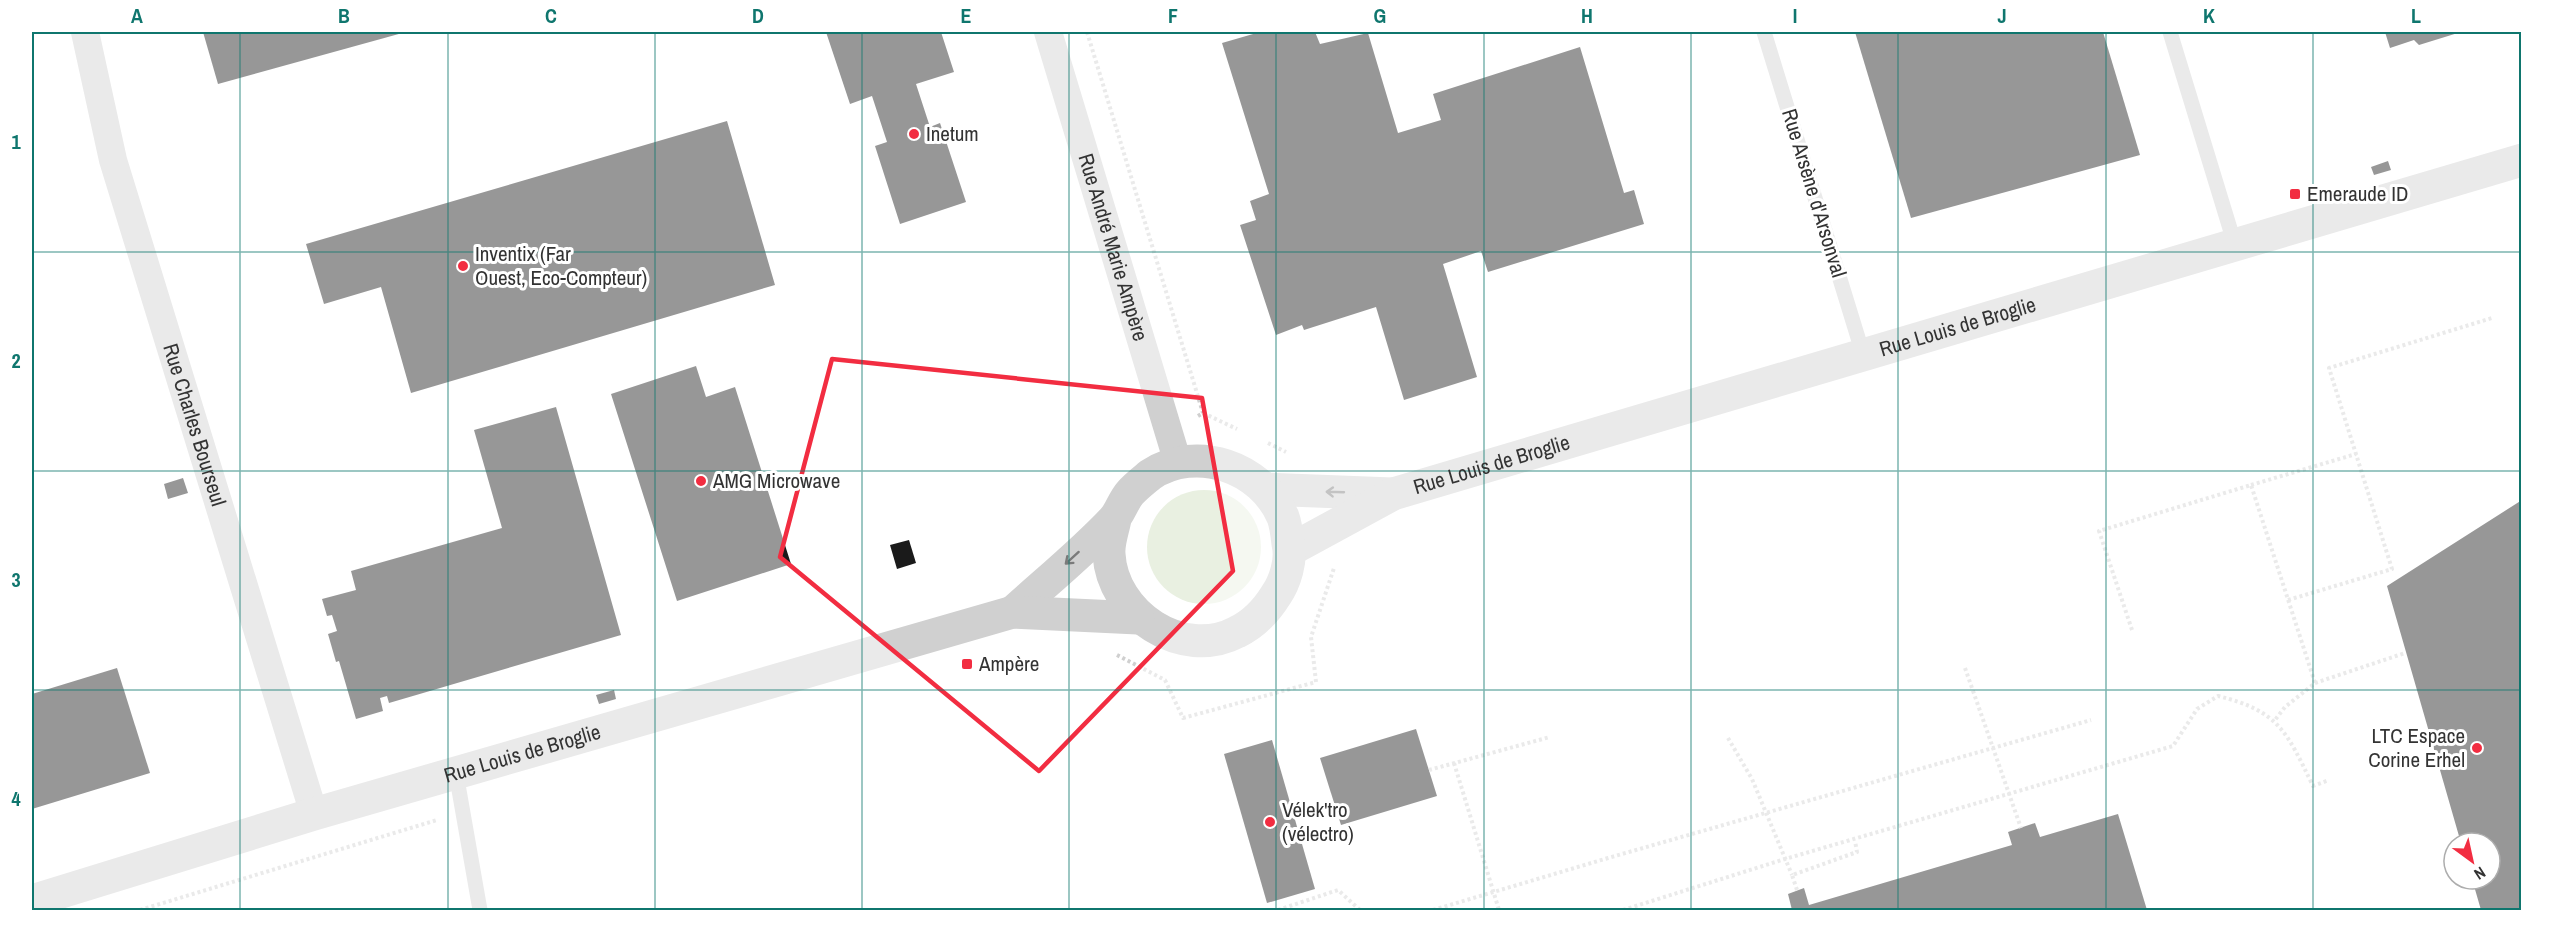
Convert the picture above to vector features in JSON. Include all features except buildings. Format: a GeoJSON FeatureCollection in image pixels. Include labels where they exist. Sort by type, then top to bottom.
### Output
{"type":"FeatureCollection","features":[{"type":"Feature","properties":{"kind":"street","name":"Rue Charles Bourseul"},"geometry":{"type":"LineString","coordinates":[[85,32],[113,160],[314,814]]}},
{"type":"Feature","properties":{"kind":"street","name":"Rue André Marie Ampère"},"geometry":{"type":"LineString","coordinates":[[1047,32],[1178,463]]}},
{"type":"Feature","properties":{"kind":"street","name":"Rue Louis de Broglie"},"geometry":{"type":"LineString","coordinates":[[1290,550],[1393,494],[2522,160]]}},
{"type":"Feature","properties":{"kind":"street","name":"Rue Louis de Broglie"},"geometry":{"type":"LineString","coordinates":[[1209,461],[1240,470],[1265,489],[1283,518],[1290,550],[1283,585],[1264,614],[1236,633],[1204,641],[1171,636],[1138,618],[1117,589],[1109,554],[1115,519],[1129,493],[1151,475],[1178,463],[1209,461]]}},
{"type":"Feature","properties":{"kind":"street","name":"Rue Louis de Broglie"},"geometry":{"type":"LineString","coordinates":[[1265,489],[1393,494]]}},
{"type":"Feature","properties":{"kind":"street","name":"Rue Louis de Broglie"},"geometry":{"type":"LineString","coordinates":[[1013,612],[1115,519]]}},
{"type":"Feature","properties":{"kind":"street","name":"Rue Louis de Broglie"},"geometry":{"type":"LineString","coordinates":[[32,901],[314,814],[1013,612],[1138,618]]}},
{"type":"Feature","properties":{"kind":"lane","name":"Rue Arsène d'Arsonval"},"geometry":{"type":"LineString","coordinates":[[1764,32],[1863,354]]}},
{"type":"Feature","properties":{"kind":"lane"},"geometry":{"type":"LineString","coordinates":[[2170,32],[2235,245]]}},
{"type":"Feature","properties":{"kind":"lane"},"geometry":{"type":"LineString","coordinates":[[456,773],[480,910]]}},
{"type":"Feature","properties":{"kind":"path"},"geometry":{"type":"LineString","coordinates":[[1087,32],[1203,413]]}},
{"type":"Feature","properties":{"kind":"path"},"geometry":{"type":"LineString","coordinates":[[2288,600],[2392,569],[2329,368],[2492,318]]}},
{"type":"Feature","properties":{"kind":"path"},"geometry":{"type":"LineString","coordinates":[[2132,630],[2099,531],[2356,454]]}},
{"type":"Feature","properties":{"kind":"path"},"geometry":{"type":"LineString","coordinates":[[2251,485],[2315,683]]}},
{"type":"Feature","properties":{"kind":"path"},"geometry":{"type":"LineString","coordinates":[[1116,654],[1165,680],[1183,718],[1316,682],[1311,638],[1336,561]]}},
{"type":"Feature","properties":{"kind":"path"},"geometry":{"type":"LineString","coordinates":[[2275,720],[2285,707],[2315,683],[2405,653]]}},
{"type":"Feature","properties":{"kind":"path"},"geometry":{"type":"LineString","coordinates":[[1965,668],[2021,828]]}},
{"type":"Feature","properties":{"kind":"path"},"geometry":{"type":"LineString","coordinates":[[1623,910],[1785,859],[1855,841],[2173,746],[2197,709],[2218,696],[2248,704],[2275,720],[2293,744],[2313,786],[2329,780]]}},
{"type":"Feature","properties":{"kind":"path"},"geometry":{"type":"LineString","coordinates":[[1434,910],[2091,720]]}},
{"type":"Feature","properties":{"kind":"path"},"geometry":{"type":"LineString","coordinates":[[1429,770],[1550,737]]}},
{"type":"Feature","properties":{"kind":"path"},"geometry":{"type":"LineString","coordinates":[[1728,738],[1752,779],[1797,890]]}},
{"type":"Feature","properties":{"kind":"path"},"geometry":{"type":"LineString","coordinates":[[1454,763],[1499,910]]}},
{"type":"Feature","properties":{"kind":"path"},"geometry":{"type":"LineString","coordinates":[[140,910],[464,812]]}},
{"type":"Feature","properties":{"kind":"path"},"geometry":{"type":"LineString","coordinates":[[1792,875],[1857,852],[1855,841]]}},
{"type":"Feature","properties":{"kind":"path"},"geometry":{"type":"LineString","coordinates":[[1278,910],[1338,890],[1360,910]]}},
{"type":"Feature","properties":{"kind":"highlighted area"},"geometry":{"type":"Polygon","coordinates":[[[832,359],[1202,398],[1233,571],[1039,771],[780,557],[832,359]]]}},
{"type":"Feature","properties":{"kind":"green space"},"geometry":{"type":"Polygon","coordinates":[[[1204,490],[1226,494],[1245,506],[1257,525],[1261,547],[1257,569],[1245,588],[1226,600],[1204,604],[1182,600],[1163,588],[1151,569],[1147,547],[1151,525],[1163,506],[1182,494],[1204,490]]]}},
{"type":"Feature","properties":{"kind":"place","name":"Inetum"},"geometry":{"type":"Point","coordinates":[914,134]}},
{"type":"Feature","properties":{"kind":"place","name":"Emeraude ID"},"geometry":{"type":"Point","coordinates":[2295,194]}},
{"type":"Feature","properties":{"kind":"place","name":"Inventix (Far Ouest, Eco-Compteur)"},"geometry":{"type":"Point","coordinates":[463,266]}},
{"type":"Feature","properties":{"kind":"place","name":"AMG Microwave"},"geometry":{"type":"Point","coordinates":[701,481]}},
{"type":"Feature","properties":{"kind":"place","name":"Ampère"},"geometry":{"type":"Point","coordinates":[967,664]}},
{"type":"Feature","properties":{"kind":"place","name":"LTC Espace Corine Erhel"},"geometry":{"type":"Point","coordinates":[2477,748]}},
{"type":"Feature","properties":{"kind":"place","name":"Vélek'tro (vélectro)"},"geometry":{"type":"Point","coordinates":[1270,822]}}]}
